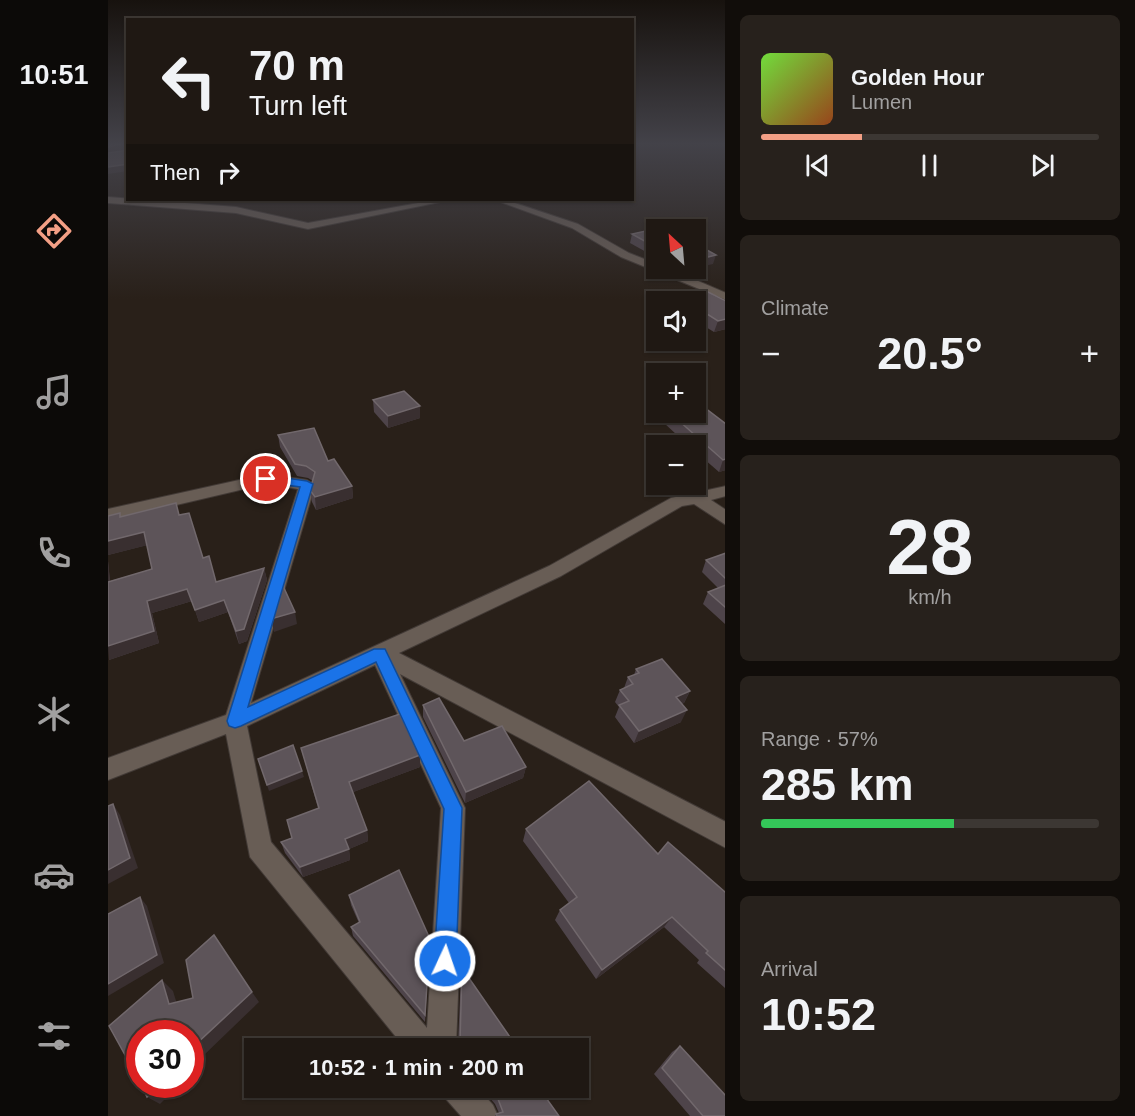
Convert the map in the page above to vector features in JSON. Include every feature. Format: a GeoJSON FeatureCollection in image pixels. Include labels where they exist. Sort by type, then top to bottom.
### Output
{"type":"FeatureCollection","features":[{"type":"Feature","properties":{"kind":"street"},"geometry":{"type":"LineString","coordinates":[[108,200],[236,210],[308,226],[436,202]]}},
{"type":"Feature","properties":{"kind":"street"},"geometry":{"type":"LineString","coordinates":[[502,201],[575,226],[625,255],[646,263]]}},
{"type":"Feature","properties":{"kind":"street"},"geometry":{"type":"LineString","coordinates":[[684,279],[725,297]]}},
{"type":"Feature","properties":{"kind":"street"},"geometry":{"type":"LineString","coordinates":[[108,515],[266,479],[307,484],[235,721],[259,848],[416,1038]]}},
{"type":"Feature","properties":{"kind":"street"},"geometry":{"type":"LineString","coordinates":[[108,769],[235,721],[555,571],[677,502],[725,491]]}},
{"type":"Feature","properties":{"kind":"street"},"geometry":{"type":"LineString","coordinates":[[696,497],[725,518]]}},
{"type":"Feature","properties":{"kind":"street"},"geometry":{"type":"LineString","coordinates":[[380,653],[725,835]]}},
{"type":"Feature","properties":{"kind":"street"},"geometry":{"type":"LineString","coordinates":[[380,653],[453,808],[442,1038]]}},
{"type":"Feature","properties":{"kind":"street"},"geometry":{"type":"LineString","coordinates":[[467,1098],[482,1116]]}},
{"type":"Feature","properties":{"kind":"building"},"geometry":{"type":"Polygon","coordinates":[[[646,231],[646,242],[632,234],[646,231]]]}},
{"type":"Feature","properties":{"kind":"building"},"geometry":{"type":"Polygon","coordinates":[[[706,250],[716,255],[706,258],[706,250]]]}},
{"type":"Feature","properties":{"kind":"building"},"geometry":{"type":"Polygon","coordinates":[[[706,292],[725,300],[725,319],[718,321],[706,313],[706,292]]]}},
{"type":"Feature","properties":{"kind":"building"},"geometry":{"type":"Polygon","coordinates":[[[404,391],[420,406],[388,416],[373,400],[404,391]]]}},
{"type":"Feature","properties":{"kind":"building"},"geometry":{"type":"Polygon","coordinates":[[[706,409],[725,423],[725,459],[706,445],[706,435],[695,435],[681,423],[706,423],[706,409]]]}},
{"type":"Feature","properties":{"kind":"building"},"geometry":{"type":"Polygon","coordinates":[[[314,428],[328,461],[334,459],[352,486],[315,497],[310,490],[315,472],[306,466],[295,464],[278,435],[314,428]]]}},
{"type":"Feature","properties":{"kind":"building"},"geometry":{"type":"Polygon","coordinates":[[[176,503],[179,515],[189,513],[203,558],[209,556],[216,582],[264,568],[244,629],[236,631],[224,600],[195,610],[187,589],[147,601],[154,631],[108,646],[108,582],[152,569],[144,532],[108,541],[108,516],[120,513],[120,517],[176,503]]]}},
{"type":"Feature","properties":{"kind":"building"},"geometry":{"type":"Polygon","coordinates":[[[725,553],[725,578],[706,560],[725,553]]]}},
{"type":"Feature","properties":{"kind":"building"},"geometry":{"type":"Polygon","coordinates":[[[283,579],[284,588],[295,612],[271,619],[283,579]]]}},
{"type":"Feature","properties":{"kind":"building"},"geometry":{"type":"Polygon","coordinates":[[[725,585],[725,607],[708,592],[725,585]]]}},
{"type":"Feature","properties":{"kind":"building"},"geometry":{"type":"Polygon","coordinates":[[[662,659],[690,691],[676,697],[687,710],[639,731],[619,705],[629,701],[620,690],[633,684],[628,677],[639,673],[636,669],[662,659]]]}},
{"type":"Feature","properties":{"kind":"building"},"geometry":{"type":"Polygon","coordinates":[[[439,698],[464,741],[502,726],[526,767],[466,792],[423,705],[439,698]]]}},
{"type":"Feature","properties":{"kind":"building"},"geometry":{"type":"Polygon","coordinates":[[[400,714],[420,755],[349,782],[367,830],[345,839],[349,849],[300,867],[281,842],[292,838],[287,820],[319,808],[301,748],[400,714]]]}},
{"type":"Feature","properties":{"kind":"building"},"geometry":{"type":"Polygon","coordinates":[[[293,745],[302,771],[267,785],[258,759],[293,745]]]}},
{"type":"Feature","properties":{"kind":"building"},"geometry":{"type":"Polygon","coordinates":[[[589,781],[658,854],[668,842],[725,892],[725,970],[672,917],[602,970],[560,910],[577,897],[526,829],[589,781]]]}},
{"type":"Feature","properties":{"kind":"building"},"geometry":{"type":"Polygon","coordinates":[[[113,804],[130,858],[108,870],[108,806],[113,804]]]}},
{"type":"Feature","properties":{"kind":"building"},"geometry":{"type":"Polygon","coordinates":[[[399,870],[430,939],[425,1015],[351,927],[360,922],[349,895],[399,870]]]}},
{"type":"Feature","properties":{"kind":"building"},"geometry":{"type":"Polygon","coordinates":[[[140,897],[157,955],[108,984],[108,914],[140,897]]]}},
{"type":"Feature","properties":{"kind":"building"},"geometry":{"type":"Polygon","coordinates":[[[214,935],[252,992],[204,1037],[204,1020],[126,1020],[126,1057],[109,1026],[162,980],[169,1004],[193,998],[186,960],[214,935]]]}},
{"type":"Feature","properties":{"kind":"building"},"geometry":{"type":"Polygon","coordinates":[[[462,968],[511,1038],[460,1038],[462,968]]]}},
{"type":"Feature","properties":{"kind":"building"},"geometry":{"type":"Polygon","coordinates":[[[680,1046],[725,1095],[725,1116],[703,1116],[662,1068],[680,1046]]]}},
{"type":"Feature","properties":{"kind":"building"},"geometry":{"type":"Polygon","coordinates":[[[546,1098],[559,1116],[497,1116],[496,1114],[503,1112],[498,1099],[546,1098]]]}},
{"type":"Feature","properties":{"kind":"route"},"geometry":{"type":"LineString","coordinates":[[266,479],[307,484],[235,721],[380,653],[453,808],[445,961]]}}]}
